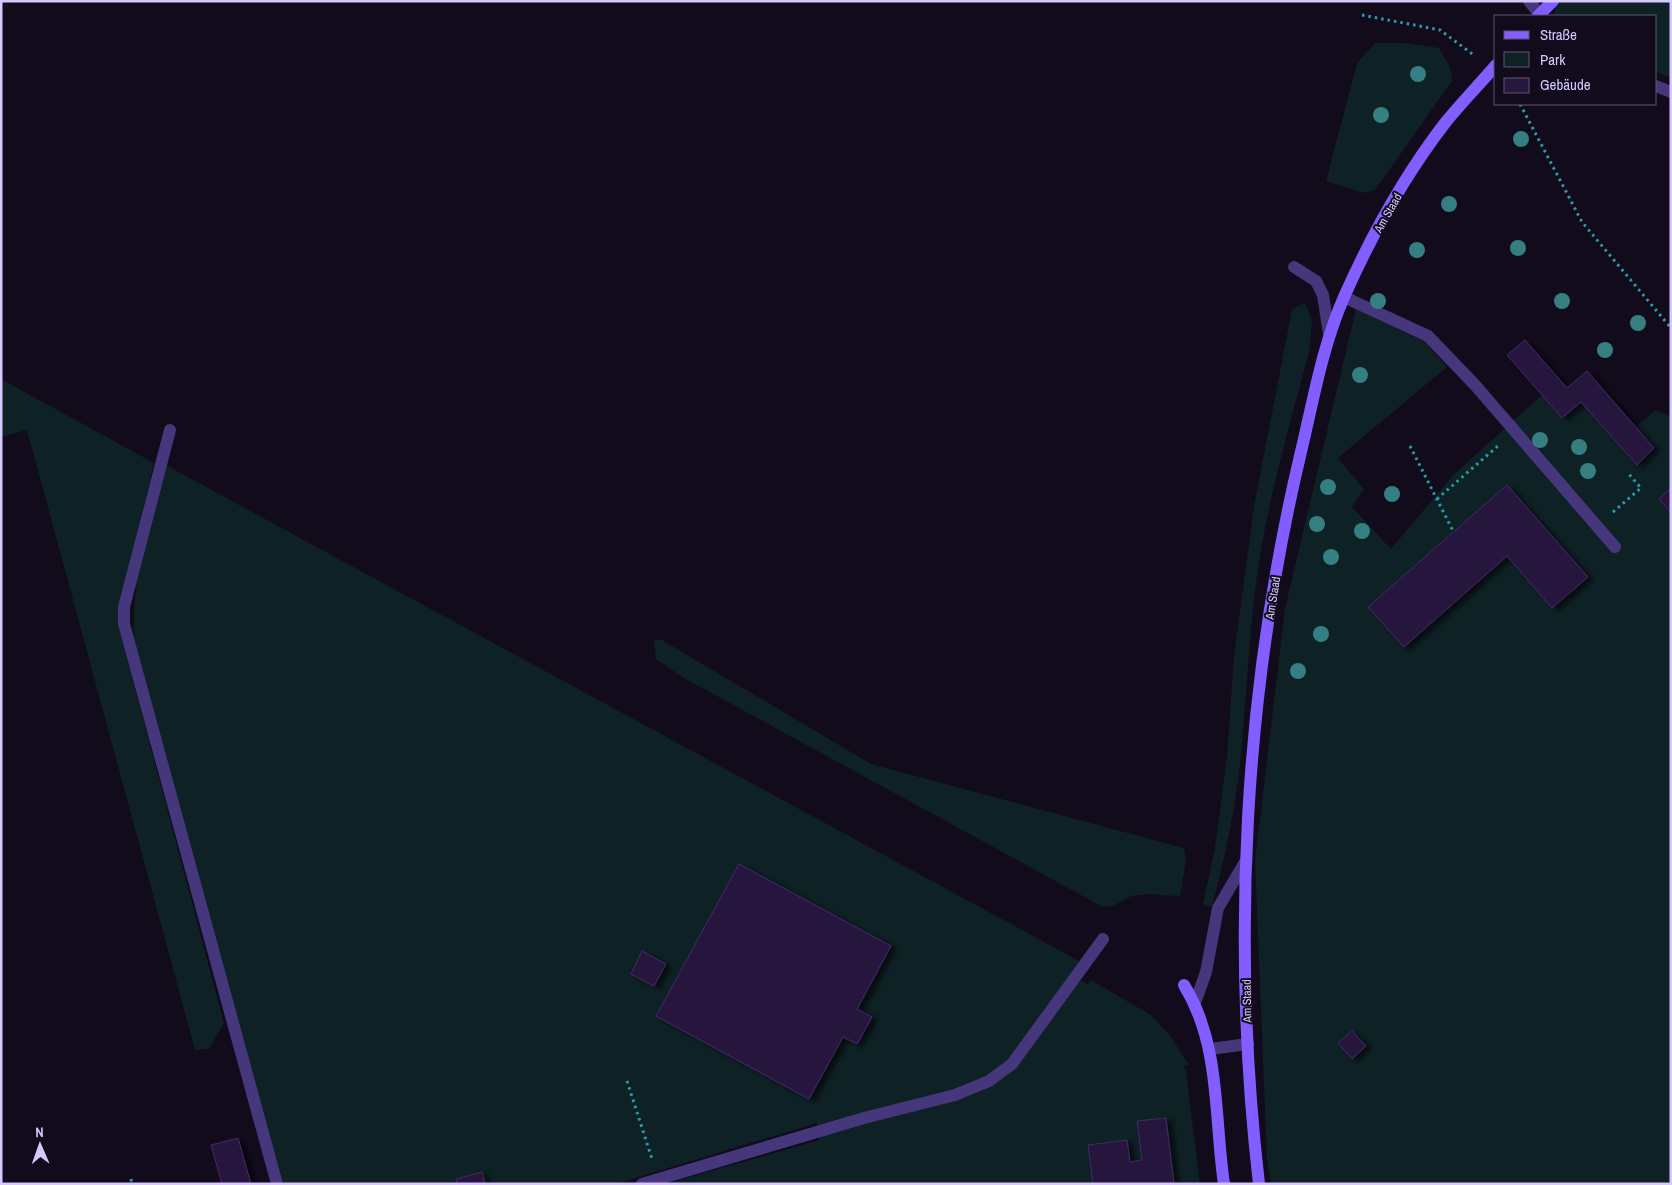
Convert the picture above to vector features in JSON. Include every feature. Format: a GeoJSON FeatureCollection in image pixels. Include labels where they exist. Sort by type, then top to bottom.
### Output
{"type":"FeatureCollection","features":[{"type":"Feature","properties":{"kind":"street"},"geometry":{"type":"LineString","coordinates":[[1541,15],[1553,1]]}},
{"type":"Feature","properties":{"kind":"street","name":"Am Staad"},"geometry":{"type":"LineString","coordinates":[[1259,1184],[1248,1044],[1245,862],[1249,785],[1271,608],[1291,495],[1329,334],[1344,297],[1386,214],[1415,167],[1445,123],[1494,67]]}},
{"type":"Feature","properties":{"kind":"street"},"geometry":{"type":"LineString","coordinates":[[1184,985],[1195,1003],[1210,1049],[1224,1184]]}},
{"type":"Feature","properties":{"kind":"lane"},"geometry":{"type":"LineString","coordinates":[[1529,1],[1539,15]]}},
{"type":"Feature","properties":{"kind":"lane"},"geometry":{"type":"LineString","coordinates":[[1657,86],[1671,92]]}},
{"type":"Feature","properties":{"kind":"lane"},"geometry":{"type":"LineString","coordinates":[[1294,267],[1316,281],[1323,295],[1329,334]]}},
{"type":"Feature","properties":{"kind":"lane"},"geometry":{"type":"LineString","coordinates":[[1344,297],[1428,336],[1615,547]]}},
{"type":"Feature","properties":{"kind":"lane"},"geometry":{"type":"LineString","coordinates":[[170,430],[124,606],[124,624],[128,645],[277,1184]]}},
{"type":"Feature","properties":{"kind":"lane"},"geometry":{"type":"LineString","coordinates":[[1195,1003],[1206,972],[1218,908],[1245,862]]}},
{"type":"Feature","properties":{"kind":"lane"},"geometry":{"type":"LineString","coordinates":[[642,1184],[864,1118],[955,1095],[990,1080],[1012,1064],[1103,940]]}},
{"type":"Feature","properties":{"kind":"lane"},"geometry":{"type":"LineString","coordinates":[[1210,1049],[1248,1044]]}},
{"type":"Feature","properties":{"kind":"path"},"geometry":{"type":"LineString","coordinates":[[1362,15],[1440,30],[1494,67]]}},
{"type":"Feature","properties":{"kind":"path"},"geometry":{"type":"LineString","coordinates":[[1521,105],[1582,222],[1671,328]]}},
{"type":"Feature","properties":{"kind":"path"},"geometry":{"type":"LineString","coordinates":[[1437,499],[1515,432]]}},
{"type":"Feature","properties":{"kind":"path"},"geometry":{"type":"LineString","coordinates":[[1410,446],[1454,532]]}},
{"type":"Feature","properties":{"kind":"path"},"geometry":{"type":"LineString","coordinates":[[1597,526],[1641,488],[1627,472]]}},
{"type":"Feature","properties":{"kind":"path"},"geometry":{"type":"LineString","coordinates":[[627,1081],[659,1179]]}},
{"type":"Feature","properties":{"kind":"path"},"geometry":{"type":"LineString","coordinates":[[130,1179],[132,1184]]}},
{"type":"Feature","properties":{"kind":"green space"},"geometry":{"type":"Polygon","coordinates":[[[1556,1],[1671,1],[1671,78],[1657,72],[1657,15],[1554,15],[1556,1]]]}},
{"type":"Feature","properties":{"kind":"green space"},"geometry":{"type":"Polygon","coordinates":[[[1375,43],[1407,43],[1439,48],[1450,67],[1452,81],[1375,190],[1363,193],[1326,181],[1357,63],[1375,43]]]}},
{"type":"Feature","properties":{"kind":"green space"},"geometry":{"type":"Polygon","coordinates":[[[1305,303],[1312,320],[1310,348],[1268,513],[1258,569],[1236,793],[1226,850],[1212,907],[1203,904],[1215,847],[1227,757],[1234,656],[1254,506],[1292,309],[1305,303]]]}},
{"type":"Feature","properties":{"kind":"green space"},"geometry":{"type":"Polygon","coordinates":[[[1356,309],[1425,342],[1447,367],[1338,458],[1364,489],[1352,507],[1391,549],[1453,475],[1542,395],[1562,418],[1581,402],[1637,465],[1654,448],[1635,427],[1656,410],[1671,417],[1671,1184],[1271,1184],[1267,1160],[1255,861],[1285,608],[1356,309]]]}},
{"type":"Feature","properties":{"kind":"green space"},"geometry":{"type":"Polygon","coordinates":[[[1,379],[154,463],[119,609],[118,624],[224,1023],[209,1049],[195,1050],[27,430],[1,437],[1,379]]]}},
{"type":"Feature","properties":{"kind":"green space"},"geometry":{"type":"Polygon","coordinates":[[[164,464],[1079,961],[1070,974],[1087,984],[1091,980],[1151,1015],[1169,1034],[1189,1065],[1184,1066],[1200,1184],[666,1184],[819,1140],[817,1123],[616,1184],[283,1184],[134,642],[135,597],[138,575],[164,464]]]}},
{"type":"Feature","properties":{"kind":"green space"},"geometry":{"type":"Polygon","coordinates":[[[654,640],[662,640],[871,764],[1184,848],[1186,861],[1180,896],[1138,895],[1103,907],[682,677],[656,659],[654,640]]]}},
{"type":"Feature","properties":{"kind":"building"},"geometry":{"type":"Polygon","coordinates":[[[1525,340],[1567,388],[1587,371],[1654,448],[1637,465],[1581,402],[1562,418],[1507,355],[1525,340]]]}},
{"type":"Feature","properties":{"kind":"building"},"geometry":{"type":"Polygon","coordinates":[[[1507,485],[1588,577],[1552,608],[1507,556],[1404,647],[1368,607],[1507,485]]]}},
{"type":"Feature","properties":{"kind":"building"},"geometry":{"type":"Polygon","coordinates":[[[1671,488],[1671,513],[1659,499],[1671,488]]]}},
{"type":"Feature","properties":{"kind":"building"},"geometry":{"type":"Polygon","coordinates":[[[739,864],[891,946],[857,1009],[872,1017],[857,1044],[843,1037],[809,1099],[656,1016],[739,864]]]}},
{"type":"Feature","properties":{"kind":"building"},"geometry":{"type":"Polygon","coordinates":[[[642,951],[666,964],[654,986],[631,974],[642,951]]]}},
{"type":"Feature","properties":{"kind":"building"},"geometry":{"type":"Polygon","coordinates":[[[1352,1031],[1366,1046],[1352,1059],[1338,1043],[1352,1031]]]}},
{"type":"Feature","properties":{"kind":"building"},"geometry":{"type":"Polygon","coordinates":[[[1166,1118],[1174,1184],[1093,1184],[1088,1145],[1127,1140],[1130,1162],[1142,1160],[1137,1121],[1166,1118]]]}},
{"type":"Feature","properties":{"kind":"building"},"geometry":{"type":"Polygon","coordinates":[[[238,1138],[251,1184],[222,1184],[211,1145],[238,1138]]]}},
{"type":"Feature","properties":{"kind":"building"},"geometry":{"type":"Polygon","coordinates":[[[482,1172],[485,1184],[457,1184],[456,1179],[482,1172]]]}}]}
